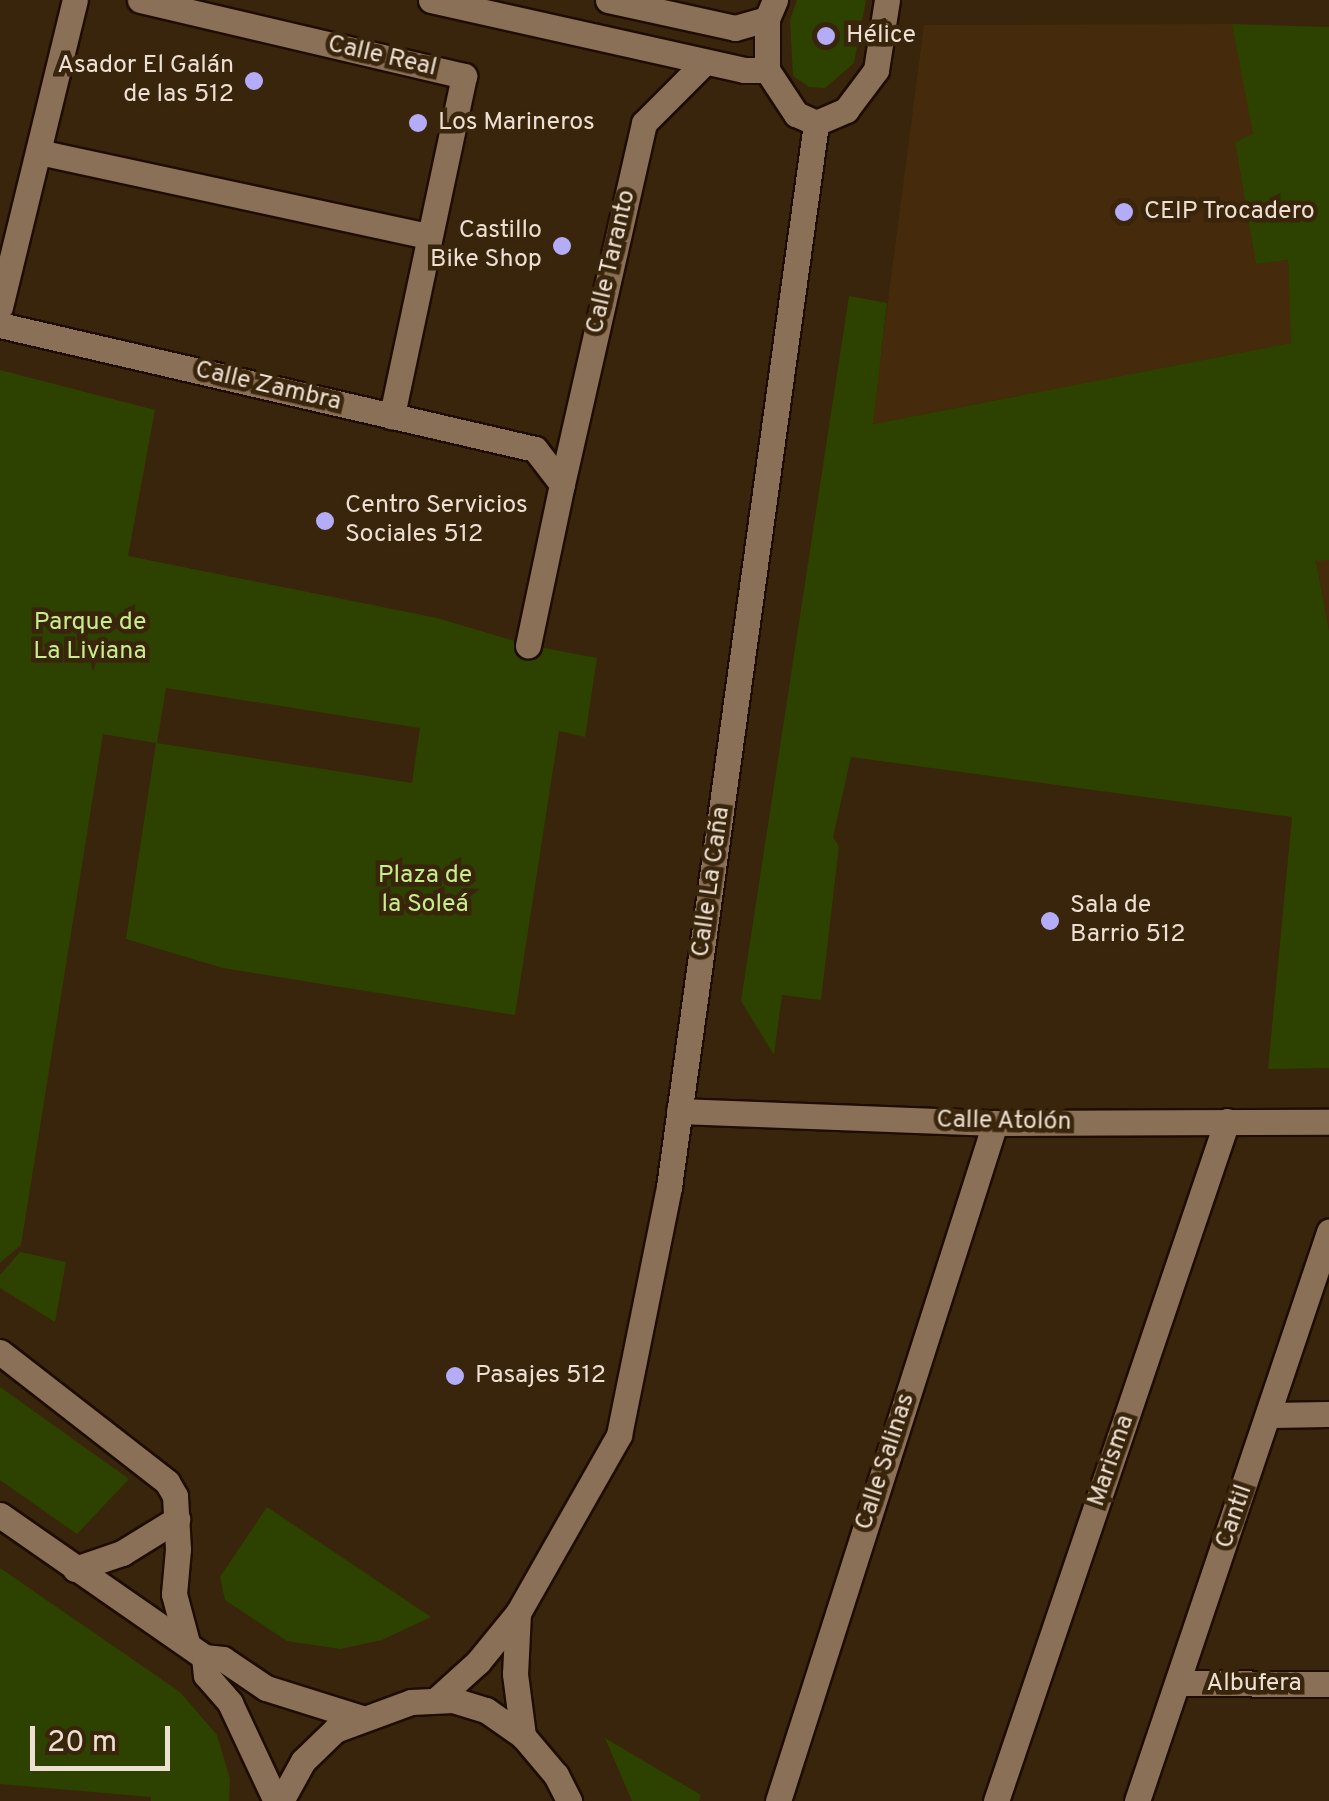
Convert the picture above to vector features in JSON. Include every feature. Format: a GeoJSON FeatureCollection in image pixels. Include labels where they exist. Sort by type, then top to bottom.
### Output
{"type":"FeatureCollection","features":[{"type":"Feature","properties":{"kind":"street"},"geometry":{"type":"LineString","coordinates":[[0,308],[75,0]]}},
{"type":"Feature","properties":{"kind":"street","name":"Calle Real"},"geometry":{"type":"LineString","coordinates":[[140,0],[464,76],[392,416]]}},
{"type":"Feature","properties":{"kind":"street"},"geometry":{"type":"LineString","coordinates":[[431,0],[705,62],[767,70]]}},
{"type":"Feature","properties":{"kind":"street"},"geometry":{"type":"LineString","coordinates":[[608,0],[735,28],[771,10]]}},
{"type":"Feature","properties":{"kind":"street"},"geometry":{"type":"LineString","coordinates":[[771,10],[767,70],[796,114],[816,123],[846,110],[876,70],[887,0]]}},
{"type":"Feature","properties":{"kind":"street","name":"Calle Taranto"},"geometry":{"type":"LineString","coordinates":[[528,645],[644,123],[705,62]]}},
{"type":"Feature","properties":{"kind":"street","name":"Calle La Caña"},"geometry":{"type":"LineString","coordinates":[[436,1700],[478,1662],[518,1613],[619,1435],[669,1187],[816,123]]}},
{"type":"Feature","properties":{"kind":"street"},"geometry":{"type":"LineString","coordinates":[[39,152],[428,236]]}},
{"type":"Feature","properties":{"kind":"street","name":"Calle Zambra"},"geometry":{"type":"LineString","coordinates":[[0,325],[535,449],[562,484]]}},
{"type":"Feature","properties":{"kind":"street","name":"Calle Atolón"},"geometry":{"type":"LineString","coordinates":[[679,1111],[994,1124],[1329,1122]]}},
{"type":"Feature","properties":{"kind":"street","name":"Marisma"},"geometry":{"type":"LineString","coordinates":[[996,1801],[1227,1121]]}},
{"type":"Feature","properties":{"kind":"street","name":"Calle Salinas"},"geometry":{"type":"LineString","coordinates":[[778,1801],[994,1124]]}},
{"type":"Feature","properties":{"kind":"street","name":"Cantil"},"geometry":{"type":"LineString","coordinates":[[1137,1801],[1329,1232]]}},
{"type":"Feature","properties":{"kind":"street"},"geometry":{"type":"LineString","coordinates":[[0,1352],[167,1482],[175,1496],[174,1594],[206,1675],[230,1703],[279,1801],[318,1744],[362,1718],[411,1702],[436,1700],[486,1710],[524,1736],[556,1775],[568,1801]]}},
{"type":"Feature","properties":{"kind":"street"},"geometry":{"type":"LineString","coordinates":[[1270,1415],[1329,1414]]}},
{"type":"Feature","properties":{"kind":"street"},"geometry":{"type":"LineString","coordinates":[[0,1516],[196,1650],[223,1659],[266,1688],[362,1718]]}},
{"type":"Feature","properties":{"kind":"street"},"geometry":{"type":"LineString","coordinates":[[75,1568],[122,1554],[176,1518]]}},
{"type":"Feature","properties":{"kind":"street"},"geometry":{"type":"LineString","coordinates":[[518,1613],[515,1674],[524,1736]]}},
{"type":"Feature","properties":{"kind":"street","name":"Albufera"},"geometry":{"type":"LineString","coordinates":[[1179,1683],[1329,1684]]}},
{"type":"Feature","properties":{"kind":"shaded area"},"geometry":{"type":"Polygon","coordinates":[[[1232,24],[1254,135],[1235,142],[1256,263],[1288,260],[1292,343],[872,424],[924,25],[1232,24]]]}},
{"type":"Feature","properties":{"kind":"shaded area"},"geometry":{"type":"Polygon","coordinates":[[[1316,560],[1329,560],[1329,630],[1316,560]]]}},
{"type":"Feature","properties":{"kind":"green space"},"geometry":{"type":"Polygon","coordinates":[[[797,0],[866,0],[854,63],[825,88],[809,87],[793,76],[790,20],[797,0]]]}},
{"type":"Feature","properties":{"kind":"green space"},"geometry":{"type":"Polygon","coordinates":[[[1232,24],[1329,27],[1329,560],[1316,561],[1329,630],[1329,1068],[1268,1069],[1292,817],[851,757],[833,837],[839,846],[821,1000],[782,995],[774,1055],[741,1001],[849,296],[887,303],[873,424],[1291,343],[1288,260],[1256,264],[1235,142],[1253,134],[1232,24]]]}},
{"type":"Feature","properties":{"kind":"green space"},"geometry":{"type":"Polygon","coordinates":[[[0,370],[155,410],[128,556],[437,618],[528,645],[597,658],[585,737],[559,731],[515,1015],[223,968],[126,939],[156,743],[103,734],[21,1245],[0,1263],[0,370]],[[166,688],[157,743],[412,783],[420,728],[166,688]]]}},
{"type":"Feature","properties":{"kind":"green space"},"geometry":{"type":"Polygon","coordinates":[[[20,1252],[66,1262],[55,1322],[0,1288],[0,1275],[20,1252]]]}},
{"type":"Feature","properties":{"kind":"green space"},"geometry":{"type":"Polygon","coordinates":[[[0,1387],[129,1479],[77,1534],[0,1480],[0,1387]]]}},
{"type":"Feature","properties":{"kind":"green space"},"geometry":{"type":"Polygon","coordinates":[[[267,1507],[431,1617],[382,1640],[340,1649],[287,1641],[225,1600],[220,1577],[267,1507]]]}},
{"type":"Feature","properties":{"kind":"green space"},"geometry":{"type":"Polygon","coordinates":[[[0,1568],[180,1692],[217,1735],[230,1779],[229,1801],[151,1801],[151,1797],[0,1784],[0,1568]]]}},
{"type":"Feature","properties":{"kind":"green space"},"geometry":{"type":"Polygon","coordinates":[[[605,1738],[701,1795],[699,1801],[632,1801],[605,1738]]]}},
{"type":"Feature","properties":{"kind":"place","name":"Hélice"},"geometry":{"type":"Point","coordinates":[826,36]}},
{"type":"Feature","properties":{"kind":"place","name":"Asador El Galán de las 512"},"geometry":{"type":"Point","coordinates":[254,81]}},
{"type":"Feature","properties":{"kind":"place","name":"Los Marineros"},"geometry":{"type":"Point","coordinates":[418,123]}},
{"type":"Feature","properties":{"kind":"place","name":"CEIP Trocadero"},"geometry":{"type":"Point","coordinates":[1124,212]}},
{"type":"Feature","properties":{"kind":"place","name":"Castillo Bike Shop"},"geometry":{"type":"Point","coordinates":[562,246]}},
{"type":"Feature","properties":{"kind":"place","name":"Centro Servicios Sociales 512"},"geometry":{"type":"Point","coordinates":[325,521]}},
{"type":"Feature","properties":{"kind":"place","name":"Sala de Barrio 512"},"geometry":{"type":"Point","coordinates":[1050,921]}},
{"type":"Feature","properties":{"kind":"place","name":"Pasajes 512"},"geometry":{"type":"Point","coordinates":[455,1376]}},
{"type":"Feature","properties":{"kind":"park label","name":"Parque de La Liviana"},"geometry":{"type":"Point","coordinates":[90,638]}},
{"type":"Feature","properties":{"kind":"park label","name":"Plaza de la Soleá"},"geometry":{"type":"Point","coordinates":[425,892]}}]}
